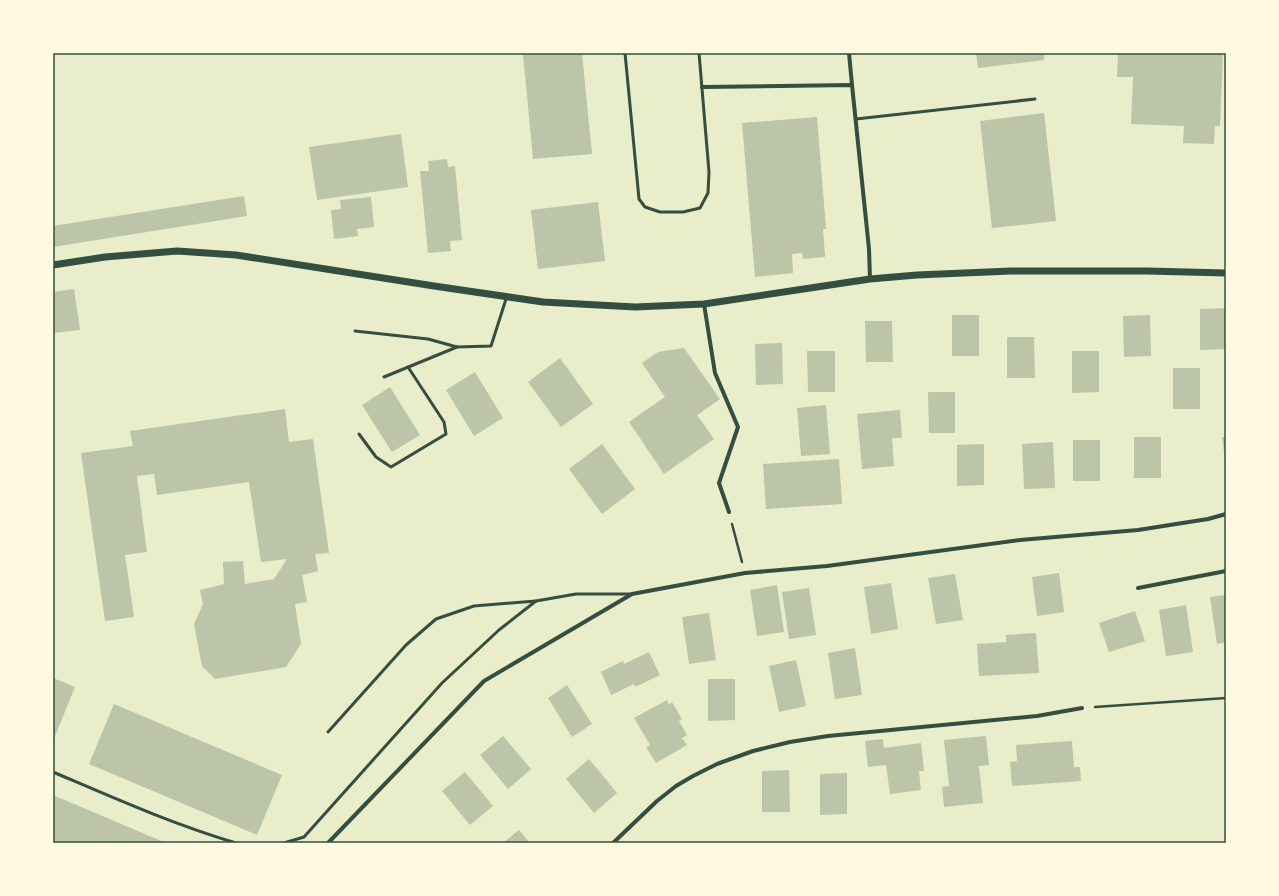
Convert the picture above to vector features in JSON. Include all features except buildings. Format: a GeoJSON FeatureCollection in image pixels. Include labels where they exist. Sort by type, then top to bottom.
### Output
{"type":"FeatureCollection","features":[{"type":"Feature","properties":{"kind":"street"},"geometry":{"type":"LineString","coordinates":[[849,53],[869,249],[870,279]]}},
{"type":"Feature","properties":{"kind":"street"},"geometry":{"type":"LineString","coordinates":[[702,87],[852,85]]}},
{"type":"Feature","properties":{"kind":"street"},"geometry":{"type":"LineString","coordinates":[[53,265],[105,257],[177,251],[236,255],[543,302],[635,307],[704,304],[870,279],[917,275],[1011,270],[1226,273]]}},
{"type":"Feature","properties":{"kind":"street"},"geometry":{"type":"LineString","coordinates":[[704,304],[715,373],[738,428],[719,484],[729,512]]}},
{"type":"Feature","properties":{"kind":"street"},"geometry":{"type":"LineString","coordinates":[[328,843],[484,681],[632,594],[745,573],[827,566],[1020,540],[1138,530],[1226,514]]}},
{"type":"Feature","properties":{"kind":"street"},"geometry":{"type":"LineString","coordinates":[[1138,588],[1226,571]]}},
{"type":"Feature","properties":{"kind":"street"},"geometry":{"type":"LineString","coordinates":[[613,843],[657,801],[676,786],[717,764],[753,751],[790,742],[828,736],[1037,716],[1082,708]]}},
{"type":"Feature","properties":{"kind":"lane"},"geometry":{"type":"LineString","coordinates":[[625,53],[639,199],[645,207],[660,212],[682,212],[700,208],[708,193],[709,172],[699,53]]}},
{"type":"Feature","properties":{"kind":"lane"},"geometry":{"type":"LineString","coordinates":[[856,119],[1035,99]]}},
{"type":"Feature","properties":{"kind":"lane"},"geometry":{"type":"LineString","coordinates":[[355,331],[428,339],[457,347],[490,346],[507,296]]}},
{"type":"Feature","properties":{"kind":"lane"},"geometry":{"type":"LineString","coordinates":[[384,377],[457,347]]}},
{"type":"Feature","properties":{"kind":"lane"},"geometry":{"type":"LineString","coordinates":[[359,434],[376,457],[391,467],[446,434],[444,422],[408,367]]}},
{"type":"Feature","properties":{"kind":"lane"},"geometry":{"type":"LineString","coordinates":[[328,732],[406,645],[436,619],[474,606],[536,601],[576,594],[632,594]]}},
{"type":"Feature","properties":{"kind":"lane"},"geometry":{"type":"LineString","coordinates":[[284,843],[304,837],[442,682],[499,630],[536,601]]}},
{"type":"Feature","properties":{"kind":"lane"},"geometry":{"type":"LineString","coordinates":[[53,772],[157,817],[236,843]]}},
{"type":"Feature","properties":{"kind":"path"},"geometry":{"type":"LineString","coordinates":[[729,512],[745,573]]}},
{"type":"Feature","properties":{"kind":"path"},"geometry":{"type":"LineString","coordinates":[[1082,708],[1226,698]]}}]}
